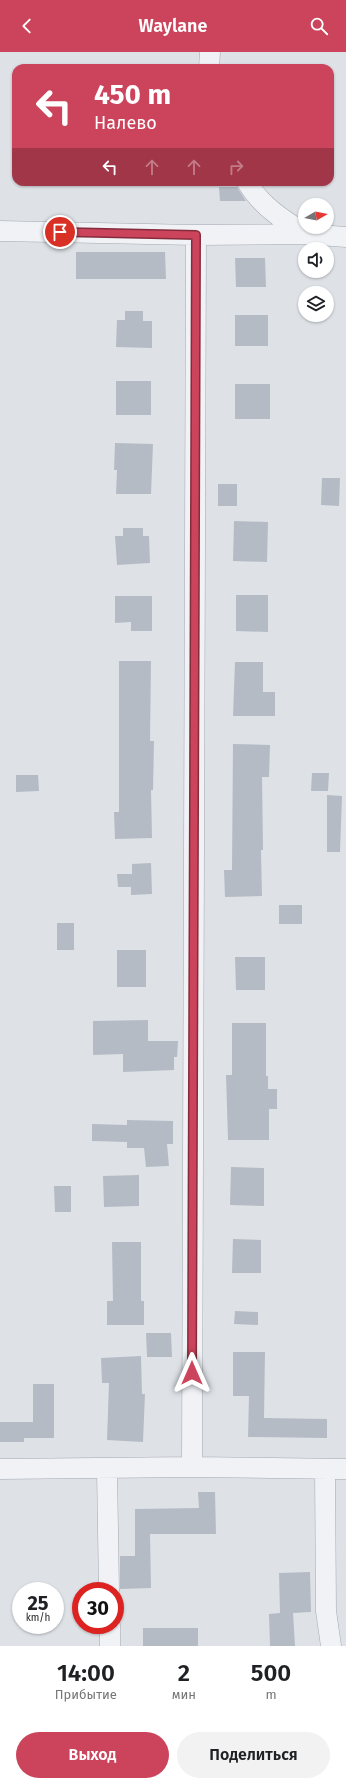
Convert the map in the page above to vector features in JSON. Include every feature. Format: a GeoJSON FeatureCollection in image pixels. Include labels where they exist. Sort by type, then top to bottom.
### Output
{"type":"FeatureCollection","features":[{"type":"Feature","properties":{"kind":"street"},"geometry":{"type":"LineString","coordinates":[[209,64],[210,52]]}},
{"type":"Feature","properties":{"kind":"street"},"geometry":{"type":"LineString","coordinates":[[249,186],[254,194],[277,216],[298,229]]}},
{"type":"Feature","properties":{"kind":"street"},"geometry":{"type":"LineString","coordinates":[[0,231],[196,235],[306,234],[346,237]]}},
{"type":"Feature","properties":{"kind":"street"},"geometry":{"type":"LineString","coordinates":[[192,1467],[196,235]]}},
{"type":"Feature","properties":{"kind":"street"},"geometry":{"type":"LineString","coordinates":[[0,1469],[192,1467],[325,1470],[346,1469]]}},
{"type":"Feature","properties":{"kind":"street"},"geometry":{"type":"LineString","coordinates":[[107,1469],[109,1582]]}},
{"type":"Feature","properties":{"kind":"street"},"geometry":{"type":"LineString","coordinates":[[325,1470],[326,1611],[331,1646]]}},
{"type":"Feature","properties":{"kind":"street"},"geometry":{"type":"LineString","coordinates":[[110,1634],[110,1646]]}},
{"type":"Feature","properties":{"kind":"building"},"geometry":{"type":"Polygon","coordinates":[[[219,187],[237,187],[246,201],[220,201],[219,187]]]}},
{"type":"Feature","properties":{"kind":"building"},"geometry":{"type":"Polygon","coordinates":[[[76,252],[165,252],[166,279],[76,279],[76,252]]]}},
{"type":"Feature","properties":{"kind":"building"},"geometry":{"type":"Polygon","coordinates":[[[235,258],[265,258],[266,287],[236,287],[235,258]]]}},
{"type":"Feature","properties":{"kind":"building"},"geometry":{"type":"Polygon","coordinates":[[[125,311],[143,311],[143,321],[152,321],[152,348],[116,347],[117,320],[125,320],[125,311]]]}},
{"type":"Feature","properties":{"kind":"building"},"geometry":{"type":"Polygon","coordinates":[[[235,315],[268,315],[268,346],[235,346],[235,315]]]}},
{"type":"Feature","properties":{"kind":"building"},"geometry":{"type":"Polygon","coordinates":[[[116,381],[151,381],[151,415],[116,415],[116,381]]]}},
{"type":"Feature","properties":{"kind":"building"},"geometry":{"type":"Polygon","coordinates":[[[235,384],[270,384],[270,419],[235,419],[235,384]]]}},
{"type":"Feature","properties":{"kind":"building"},"geometry":{"type":"Polygon","coordinates":[[[115,443],[153,444],[151,494],[116,494],[117,470],[114,470],[115,443]]]}},
{"type":"Feature","properties":{"kind":"building"},"geometry":{"type":"Polygon","coordinates":[[[322,478],[340,478],[339,506],[321,505],[322,478]]]}},
{"type":"Feature","properties":{"kind":"building"},"geometry":{"type":"Polygon","coordinates":[[[218,484],[237,484],[237,506],[218,506],[218,484]]]}},
{"type":"Feature","properties":{"kind":"building"},"geometry":{"type":"Polygon","coordinates":[[[234,521],[268,522],[267,562],[233,561],[234,521]]]}},
{"type":"Feature","properties":{"kind":"building"},"geometry":{"type":"Polygon","coordinates":[[[123,528],[143,528],[143,536],[149,536],[150,563],[117,565],[115,536],[123,536],[123,528]]]}},
{"type":"Feature","properties":{"kind":"building"},"geometry":{"type":"Polygon","coordinates":[[[236,595],[268,595],[268,632],[236,631],[236,595]]]}},
{"type":"Feature","properties":{"kind":"building"},"geometry":{"type":"Polygon","coordinates":[[[115,596],[152,596],[152,631],[131,631],[131,622],[115,623],[115,596]]]}},
{"type":"Feature","properties":{"kind":"building"},"geometry":{"type":"Polygon","coordinates":[[[119,661],[151,661],[150,741],[154,741],[153,790],[151,790],[152,838],[115,839],[114,812],[119,812],[119,661]]]}},
{"type":"Feature","properties":{"kind":"building"},"geometry":{"type":"Polygon","coordinates":[[[235,662],[263,662],[263,692],[275,692],[275,716],[233,716],[235,662]]]}},
{"type":"Feature","properties":{"kind":"building"},"geometry":{"type":"Polygon","coordinates":[[[233,744],[270,745],[269,777],[262,777],[262,896],[225,897],[224,870],[232,870],[233,744]]]}},
{"type":"Feature","properties":{"kind":"building"},"geometry":{"type":"Polygon","coordinates":[[[312,773],[329,773],[328,791],[311,791],[312,773]]]}},
{"type":"Feature","properties":{"kind":"building"},"geometry":{"type":"Polygon","coordinates":[[[16,775],[38,775],[39,791],[16,792],[16,775]]]}},
{"type":"Feature","properties":{"kind":"building"},"geometry":{"type":"Polygon","coordinates":[[[327,795],[342,796],[340,852],[327,852],[327,795]]]}},
{"type":"Feature","properties":{"kind":"building"},"geometry":{"type":"Polygon","coordinates":[[[151,863],[152,894],[131,895],[131,887],[118,887],[117,874],[132,874],[132,864],[151,863]]]}},
{"type":"Feature","properties":{"kind":"building"},"geometry":{"type":"Polygon","coordinates":[[[279,905],[302,905],[302,924],[279,924],[279,905]]]}},
{"type":"Feature","properties":{"kind":"building"},"geometry":{"type":"Polygon","coordinates":[[[57,923],[74,923],[74,950],[57,950],[57,923]]]}},
{"type":"Feature","properties":{"kind":"building"},"geometry":{"type":"Polygon","coordinates":[[[117,950],[146,950],[146,987],[117,987],[117,950]]]}},
{"type":"Feature","properties":{"kind":"building"},"geometry":{"type":"Polygon","coordinates":[[[235,957],[265,957],[265,990],[236,990],[235,957]]]}},
{"type":"Feature","properties":{"kind":"building"},"geometry":{"type":"Polygon","coordinates":[[[148,1020],[148,1041],[178,1041],[177,1057],[174,1057],[174,1070],[123,1072],[123,1054],[93,1055],[93,1021],[148,1020]]]}},
{"type":"Feature","properties":{"kind":"building"},"geometry":{"type":"Polygon","coordinates":[[[232,1023],[266,1023],[266,1076],[268,1076],[268,1089],[277,1089],[277,1109],[269,1109],[269,1140],[228,1140],[226,1075],[232,1075],[232,1023]]]}},
{"type":"Feature","properties":{"kind":"building"},"geometry":{"type":"Polygon","coordinates":[[[127,1120],[173,1121],[173,1144],[167,1144],[169,1166],[146,1167],[144,1148],[127,1148],[127,1142],[92,1141],[92,1124],[127,1125],[127,1120]]]}},
{"type":"Feature","properties":{"kind":"building"},"geometry":{"type":"Polygon","coordinates":[[[231,1167],[264,1168],[264,1206],[230,1205],[231,1167]]]}},
{"type":"Feature","properties":{"kind":"building"},"geometry":{"type":"Polygon","coordinates":[[[139,1175],[139,1206],[104,1207],[103,1176],[139,1175]]]}},
{"type":"Feature","properties":{"kind":"building"},"geometry":{"type":"Polygon","coordinates":[[[54,1186],[71,1186],[71,1212],[55,1212],[54,1186]]]}},
{"type":"Feature","properties":{"kind":"building"},"geometry":{"type":"Polygon","coordinates":[[[233,1239],[261,1240],[261,1273],[232,1273],[233,1239]]]}},
{"type":"Feature","properties":{"kind":"building"},"geometry":{"type":"Polygon","coordinates":[[[112,1242],[141,1242],[141,1301],[144,1301],[144,1325],[107,1325],[107,1301],[113,1301],[112,1242]]]}},
{"type":"Feature","properties":{"kind":"building"},"geometry":{"type":"Polygon","coordinates":[[[235,1311],[258,1312],[258,1325],[234,1324],[235,1311]]]}},
{"type":"Feature","properties":{"kind":"building"},"geometry":{"type":"Polygon","coordinates":[[[146,1333],[171,1333],[172,1357],[147,1357],[146,1333]]]}},
{"type":"Feature","properties":{"kind":"building"},"geometry":{"type":"Polygon","coordinates":[[[233,1352],[265,1352],[264,1418],[327,1419],[327,1438],[248,1437],[249,1396],[233,1396],[233,1352]]]}},
{"type":"Feature","properties":{"kind":"building"},"geometry":{"type":"Polygon","coordinates":[[[141,1356],[142,1394],[145,1394],[143,1442],[107,1440],[109,1383],[102,1383],[101,1358],[141,1356]]]}},
{"type":"Feature","properties":{"kind":"building"},"geometry":{"type":"Polygon","coordinates":[[[33,1384],[54,1384],[54,1438],[24,1438],[24,1442],[0,1442],[0,1422],[33,1422],[33,1384]]]}},
{"type":"Feature","properties":{"kind":"building"},"geometry":{"type":"Polygon","coordinates":[[[198,1492],[215,1492],[216,1534],[150,1534],[151,1588],[124,1589],[124,1582],[120,1582],[120,1556],[135,1556],[135,1509],[199,1508],[198,1492]]]}},
{"type":"Feature","properties":{"kind":"building"},"geometry":{"type":"Polygon","coordinates":[[[310,1572],[311,1612],[293,1613],[295,1646],[270,1646],[269,1614],[280,1613],[279,1573],[310,1572]]]}},
{"type":"Feature","properties":{"kind":"building"},"geometry":{"type":"Polygon","coordinates":[[[143,1628],[198,1628],[198,1646],[143,1646],[143,1628]]]}},
{"type":"Feature","properties":{"kind":"route"},"geometry":{"type":"LineString","coordinates":[[60,232],[196,235],[192,1373]]}}]}
